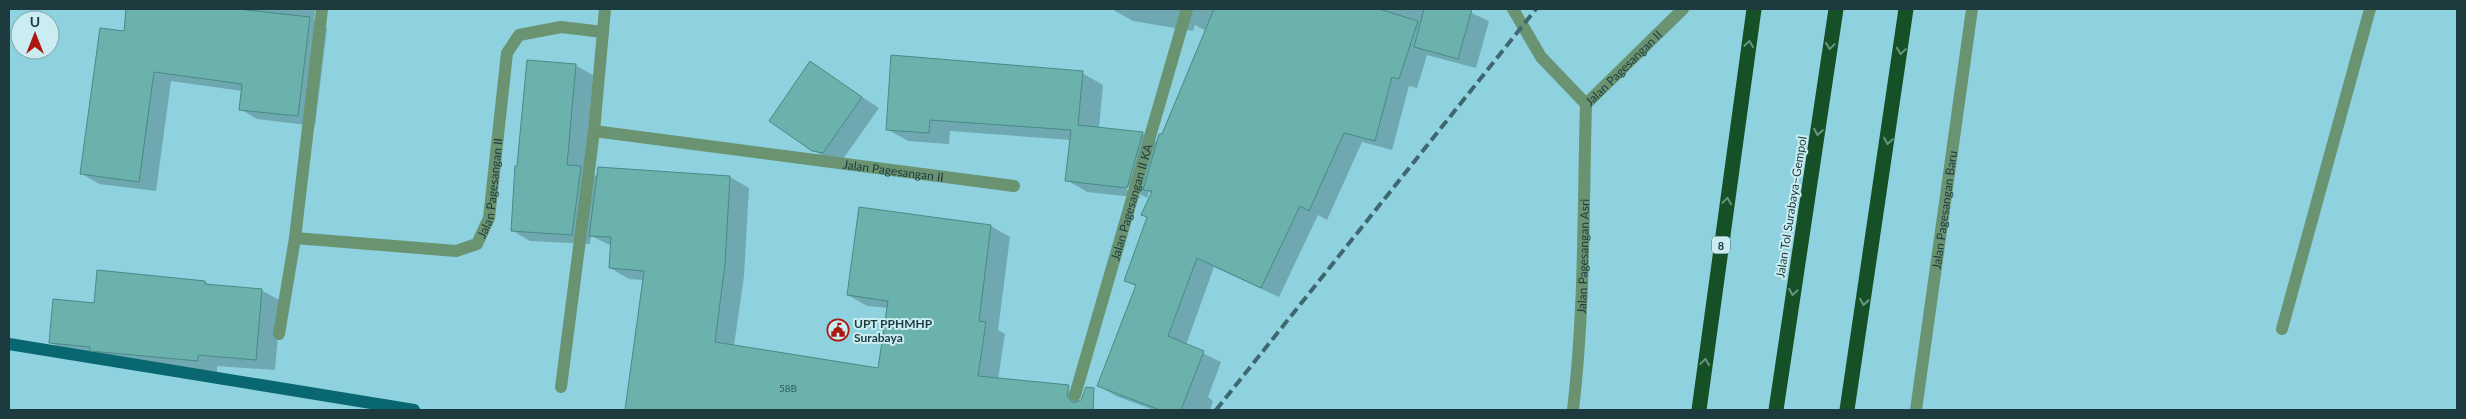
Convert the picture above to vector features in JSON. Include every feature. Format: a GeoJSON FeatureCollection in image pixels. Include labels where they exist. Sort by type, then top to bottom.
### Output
{"type":"FeatureCollection","features":[{"type":"Feature","properties":{"kind":"highway","name":"8"},"geometry":{"type":"LineString","coordinates":[[1699,410],[1754,9]]}},
{"type":"Feature","properties":{"kind":"highway","name":"Jalan Tol Surabaya–Gempol"},"geometry":{"type":"LineString","coordinates":[[1776,410],[1836,9]]}},
{"type":"Feature","properties":{"kind":"highway"},"geometry":{"type":"LineString","coordinates":[[1847,410],[1906,9]]}},
{"type":"Feature","properties":{"kind":"street"},"geometry":{"type":"LineString","coordinates":[[279,334],[295,238],[322,9]]}},
{"type":"Feature","properties":{"kind":"street"},"geometry":{"type":"LineString","coordinates":[[561,387],[594,131],[605,9]]}},
{"type":"Feature","properties":{"kind":"street","name":"Jalan Pagesangan II KA"},"geometry":{"type":"LineString","coordinates":[[1075,395],[1187,9]]}},
{"type":"Feature","properties":{"kind":"street","name":"Jalan Pagesangan II"},"geometry":{"type":"LineString","coordinates":[[1513,9],[1541,57],[1586,104],[1683,9]]}},
{"type":"Feature","properties":{"kind":"street","name":"Jalan Pagesangan Baru"},"geometry":{"type":"LineString","coordinates":[[1916,410],[1972,9]]}},
{"type":"Feature","properties":{"kind":"street"},"geometry":{"type":"LineString","coordinates":[[2282,329],[2370,9]]}},
{"type":"Feature","properties":{"kind":"street","name":"Jalan Pagesangan II"},"geometry":{"type":"LineString","coordinates":[[295,238],[456,251],[477,244],[488,218],[507,53],[519,35],[561,27],[603,32]]}},
{"type":"Feature","properties":{"kind":"street","name":"Jalan Pagesangan Asri"},"geometry":{"type":"LineString","coordinates":[[1573,410],[1578,343],[1586,104]]}},
{"type":"Feature","properties":{"kind":"street","name":"Jalan Pagesangan II"},"geometry":{"type":"LineString","coordinates":[[594,131],[1014,186]]}},
{"type":"Feature","properties":{"kind":"building"},"geometry":{"type":"Polygon","coordinates":[[[126,9],[238,9],[310,17],[298,116],[239,110],[242,84],[154,72],[139,182],[80,174],[100,28],[124,31],[126,9]]]}},
{"type":"Feature","properties":{"kind":"building"},"geometry":{"type":"Polygon","coordinates":[[[1214,9],[1379,9],[1418,21],[1399,79],[1392,77],[1375,141],[1344,133],[1309,211],[1300,206],[1261,288],[1197,258],[1168,336],[1204,351],[1181,410],[1160,410],[1097,386],[1136,285],[1124,281],[1147,217],[1141,215],[1152,191],[1143,190],[1159,134],[1162,134],[1214,9]]]}},
{"type":"Feature","properties":{"kind":"building"},"geometry":{"type":"Polygon","coordinates":[[[1424,9],[1472,9],[1458,59],[1414,47],[1424,9]]]}},
{"type":"Feature","properties":{"kind":"building"},"geometry":{"type":"Polygon","coordinates":[[[891,55],[1083,71],[1078,125],[1143,132],[1127,188],[1065,181],[1071,130],[930,120],[929,133],[886,130],[891,55]]]}},
{"type":"Feature","properties":{"kind":"building"},"geometry":{"type":"Polygon","coordinates":[[[527,60],[576,64],[567,165],[581,166],[572,235],[511,231],[515,166],[517,166],[527,60]]]}},
{"type":"Feature","properties":{"kind":"building"},"geometry":{"type":"Polygon","coordinates":[[[810,61],[862,97],[823,153],[812,151],[769,121],[810,61]]]}},
{"type":"Feature","properties":{"kind":"building"},"geometry":{"type":"Polygon","coordinates":[[[598,167],[730,176],[725,264],[715,342],[878,368],[888,301],[847,295],[859,207],[991,225],[979,321],[986,322],[978,376],[1069,385],[1067,396],[1073,403],[1081,400],[1086,387],[1094,388],[1093,410],[625,410],[644,271],[609,268],[611,237],[589,236],[598,167]]]}},
{"type":"Feature","properties":{"kind":"building"},"geometry":{"type":"Polygon","coordinates":[[[97,270],[205,281],[205,284],[262,289],[256,360],[198,355],[198,361],[90,351],[90,347],[49,343],[53,299],[94,303],[97,270]]]}},
{"type":"Feature","properties":{"kind":"waterway"},"geometry":{"type":"LineString","coordinates":[[9,344],[414,410]]}},
{"type":"Feature","properties":{"kind":"railway"},"geometry":{"type":"LineString","coordinates":[[1216,410],[1536,9]]}},
{"type":"Feature","properties":{"kind":"place","name":"UPT PPHMHP Surabaya"},"geometry":{"type":"Point","coordinates":[838,330]}}]}
